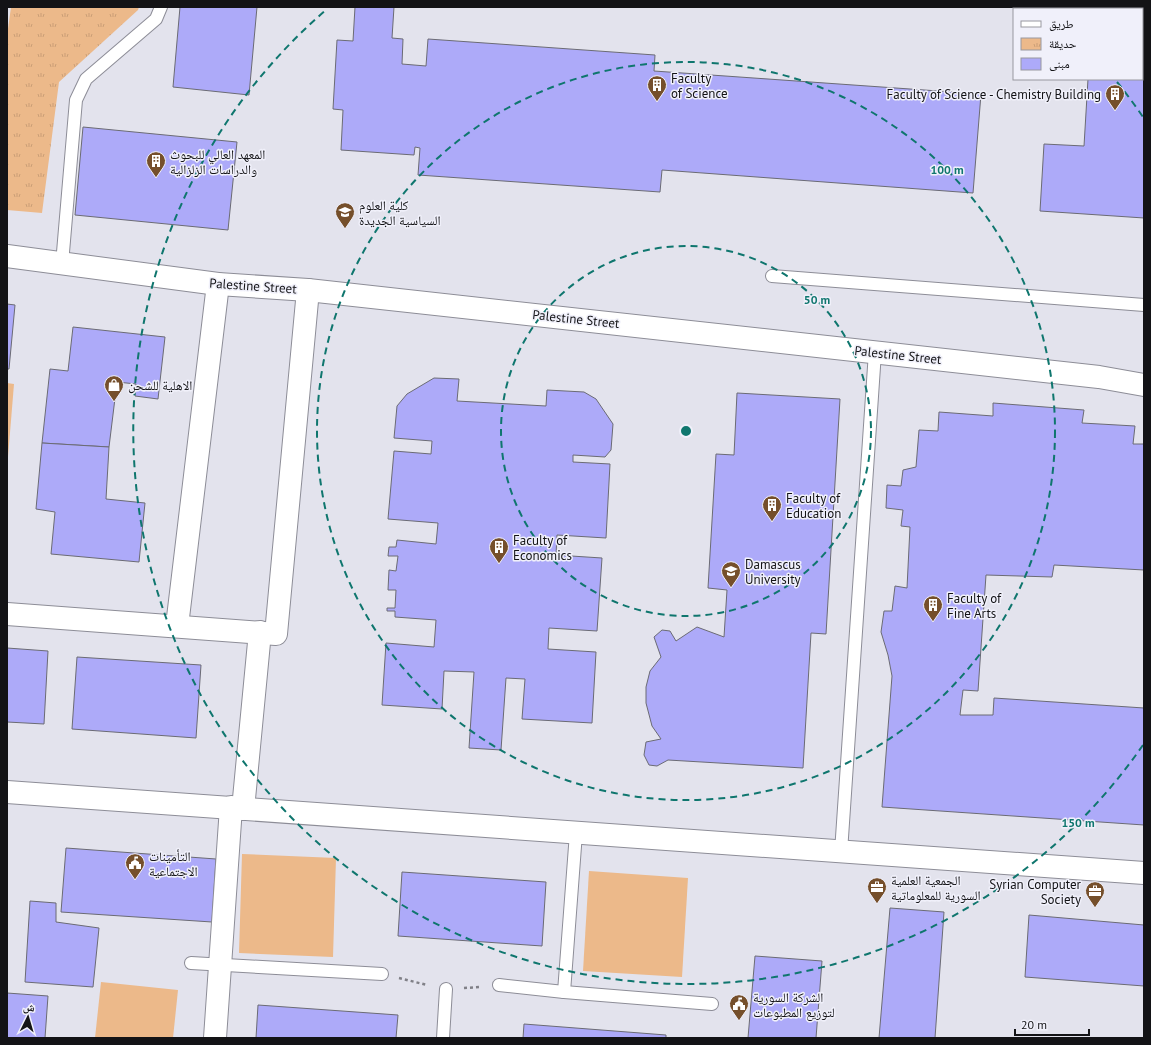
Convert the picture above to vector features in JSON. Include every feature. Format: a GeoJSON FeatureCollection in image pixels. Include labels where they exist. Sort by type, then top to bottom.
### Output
{"type":"FeatureCollection","features":[{"type":"Feature","properties":{"kind":"street","name":"Palestine Street"},"geometry":{"type":"LineString","coordinates":[[7,256],[218,284],[308,290],[1099,377],[1144,385]]}},
{"type":"Feature","properties":{"kind":"street"},"geometry":{"type":"LineString","coordinates":[[177,626],[218,284]]}},
{"type":"Feature","properties":{"kind":"street"},"geometry":{"type":"LineString","coordinates":[[215,1038],[220,965],[237,808],[268,633],[308,290]]}},
{"type":"Feature","properties":{"kind":"street"},"geometry":{"type":"LineString","coordinates":[[7,614],[268,633]]}},
{"type":"Feature","properties":{"kind":"street"},"geometry":{"type":"LineString","coordinates":[[7,792],[1144,873]]}},
{"type":"Feature","properties":{"kind":"lane"},"geometry":{"type":"LineString","coordinates":[[62,264],[76,100],[86,79],[156,19],[161,7]]}},
{"type":"Feature","properties":{"kind":"lane"},"geometry":{"type":"LineString","coordinates":[[772,276],[1144,305]]}},
{"type":"Feature","properties":{"kind":"lane"},"geometry":{"type":"LineString","coordinates":[[842,852],[875,352]]}},
{"type":"Feature","properties":{"kind":"lane"},"geometry":{"type":"LineString","coordinates":[[564,992],[576,833]]}},
{"type":"Feature","properties":{"kind":"lane"},"geometry":{"type":"LineString","coordinates":[[191,963],[382,974]]}},
{"type":"Feature","properties":{"kind":"lane"},"geometry":{"type":"LineString","coordinates":[[499,985],[712,1004]]}},
{"type":"Feature","properties":{"kind":"lane"},"geometry":{"type":"LineString","coordinates":[[444,1038],[446,989]]}},
{"type":"Feature","properties":{"kind":"green space"},"geometry":{"type":"Polygon","coordinates":[[[11,7],[139,7],[138,10],[59,82],[42,213],[7,210],[7,36],[11,7]]]}},
{"type":"Feature","properties":{"kind":"green space"},"geometry":{"type":"Polygon","coordinates":[[[7,383],[14,384],[7,469],[7,383]]]}},
{"type":"Feature","properties":{"kind":"green space"},"geometry":{"type":"Polygon","coordinates":[[[242,854],[336,858],[333,957],[239,953],[242,854]]]}},
{"type":"Feature","properties":{"kind":"green space"},"geometry":{"type":"Polygon","coordinates":[[[589,871],[688,878],[682,977],[583,971],[589,871]]]}},
{"type":"Feature","properties":{"kind":"green space"},"geometry":{"type":"Polygon","coordinates":[[[101,982],[178,990],[173,1038],[95,1038],[101,982]]]}},
{"type":"Feature","properties":{"kind":"building"},"geometry":{"type":"Polygon","coordinates":[[[180,7],[257,7],[249,95],[173,87],[180,7]]]}},
{"type":"Feature","properties":{"kind":"building","name":"Faculty of Science"},"geometry":{"type":"Polygon","coordinates":[[[355,7],[394,7],[392,38],[403,39],[402,64],[426,66],[428,39],[655,55],[654,71],[981,94],[973,193],[662,170],[660,192],[418,175],[420,148],[415,147],[414,155],[341,150],[343,110],[333,109],[337,40],[353,41],[355,7]]]}},
{"type":"Feature","properties":{"kind":"building","name":"Faculty of Science - Chemistry Building"},"geometry":{"type":"Polygon","coordinates":[[[1144,7],[1144,218],[1040,211],[1044,144],[1084,146],[1088,80],[1143,80],[1143,8],[1093,8],[1144,7]]]}},
{"type":"Feature","properties":{"kind":"building","name":"المعهد العالي للبحوث والدراسات الزلزالية"},"geometry":{"type":"Polygon","coordinates":[[[83,127],[237,142],[228,230],[75,215],[83,127]]]}},
{"type":"Feature","properties":{"kind":"building"},"geometry":{"type":"Polygon","coordinates":[[[7,304],[15,305],[9,369],[7,369],[7,304]]]}},
{"type":"Feature","properties":{"kind":"building"},"geometry":{"type":"Polygon","coordinates":[[[73,327],[165,337],[158,399],[135,396],[136,384],[117,382],[109,447],[42,443],[50,369],[68,371],[73,327]]]}},
{"type":"Feature","properties":{"kind":"building","name":"Faculty of Economics"},"geometry":{"type":"Polygon","coordinates":[[[434,378],[459,379],[457,401],[546,406],[547,390],[584,392],[596,399],[613,424],[611,450],[605,457],[573,455],[573,462],[610,464],[606,538],[557,535],[556,555],[602,558],[597,631],[549,628],[548,649],[596,652],[592,723],[522,719],[525,679],[506,678],[501,750],[469,748],[474,672],[444,671],[442,709],[382,705],[386,643],[434,647],[436,620],[395,617],[395,611],[387,611],[387,608],[395,608],[396,590],[388,590],[389,570],[396,571],[398,556],[388,556],[389,547],[396,547],[397,540],[436,544],[438,523],[388,519],[394,451],[431,454],[432,441],[394,438],[397,406],[407,394],[434,378]]]}},
{"type":"Feature","properties":{"kind":"building","name":"Faculty of Education"},"geometry":{"type":"Polygon","coordinates":[[[737,393],[840,399],[826,634],[811,633],[803,768],[668,760],[657,766],[649,765],[644,755],[646,742],[661,739],[652,726],[646,703],[646,687],[650,671],[661,657],[654,637],[662,630],[670,631],[676,641],[697,627],[724,637],[727,590],[708,588],[716,454],[734,455],[737,393]]]}},
{"type":"Feature","properties":{"kind":"building","name":"Faculty of Fine Arts"},"geometry":{"type":"Polygon","coordinates":[[[993,403],[1084,410],[1082,423],[1135,426],[1133,444],[1144,444],[1144,570],[1054,565],[1052,577],[986,575],[978,691],[963,690],[960,715],[993,715],[994,698],[1144,708],[1144,825],[882,807],[892,676],[888,655],[881,632],[884,611],[892,611],[895,586],[907,588],[910,527],[901,526],[903,510],[886,508],[887,485],[901,486],[903,470],[916,467],[919,430],[938,431],[939,412],[993,416],[993,403]]]}},
{"type":"Feature","properties":{"kind":"building"},"geometry":{"type":"Polygon","coordinates":[[[42,443],[109,447],[106,499],[145,503],[139,562],[51,554],[55,512],[36,509],[42,443]]]}},
{"type":"Feature","properties":{"kind":"building"},"geometry":{"type":"Polygon","coordinates":[[[7,648],[48,651],[44,724],[7,722],[7,648]]]}},
{"type":"Feature","properties":{"kind":"building"},"geometry":{"type":"Polygon","coordinates":[[[77,657],[201,665],[196,738],[72,729],[77,657]]]}},
{"type":"Feature","properties":{"kind":"building"},"geometry":{"type":"Polygon","coordinates":[[[66,848],[216,859],[212,922],[61,912],[66,848]]]}},
{"type":"Feature","properties":{"kind":"building"},"geometry":{"type":"Polygon","coordinates":[[[402,872],[546,882],[542,946],[398,936],[402,872]]]}},
{"type":"Feature","properties":{"kind":"building"},"geometry":{"type":"Polygon","coordinates":[[[30,901],[56,903],[56,922],[99,928],[93,987],[25,982],[30,901]]]}},
{"type":"Feature","properties":{"kind":"building"},"geometry":{"type":"Polygon","coordinates":[[[890,908],[944,912],[935,1038],[879,1038],[890,908]]]}},
{"type":"Feature","properties":{"kind":"building"},"geometry":{"type":"Polygon","coordinates":[[[1029,915],[1144,925],[1144,986],[1025,977],[1029,915]]]}},
{"type":"Feature","properties":{"kind":"building"},"geometry":{"type":"Polygon","coordinates":[[[755,956],[822,961],[816,1038],[748,1038],[755,956]]]}},
{"type":"Feature","properties":{"kind":"building"},"geometry":{"type":"Polygon","coordinates":[[[7,993],[48,996],[45,1038],[7,1038],[7,993]]]}},
{"type":"Feature","properties":{"kind":"building"},"geometry":{"type":"Polygon","coordinates":[[[258,1005],[398,1015],[396,1038],[256,1038],[258,1005]]]}},
{"type":"Feature","properties":{"kind":"building"},"geometry":{"type":"Polygon","coordinates":[[[524,1024],[666,1035],[666,1038],[523,1038],[524,1024]]]}},
{"type":"Feature","properties":{"kind":"place","name":"Faculty of Science"},"geometry":{"type":"Point","coordinates":[657,102]}},
{"type":"Feature","properties":{"kind":"place","name":"Faculty of Science - Chemistry Building"},"geometry":{"type":"Point","coordinates":[1115,111]}},
{"type":"Feature","properties":{"kind":"place","name":"المعهد العالي للبحوث والدراسات الزلزالية"},"geometry":{"type":"Point","coordinates":[156,178]}},
{"type":"Feature","properties":{"kind":"place","name":"كلية العلوم السياسية الجديدة"},"geometry":{"type":"Point","coordinates":[345,229]}},
{"type":"Feature","properties":{"kind":"place","name":"الاهلية للشحن"},"geometry":{"type":"Point","coordinates":[114,402]}},
{"type":"Feature","properties":{"kind":"place","name":"Faculty of Education"},"geometry":{"type":"Point","coordinates":[772,522]}},
{"type":"Feature","properties":{"kind":"place","name":"Faculty of Economics"},"geometry":{"type":"Point","coordinates":[499,564]}},
{"type":"Feature","properties":{"kind":"place","name":"Damascus University"},"geometry":{"type":"Point","coordinates":[731,588]}},
{"type":"Feature","properties":{"kind":"place","name":"Faculty of Fine Arts"},"geometry":{"type":"Point","coordinates":[933,622]}},
{"type":"Feature","properties":{"kind":"place","name":"التأمينات الاجتماعية"},"geometry":{"type":"Point","coordinates":[135,880]}},
{"type":"Feature","properties":{"kind":"place","name":"الجمعية العلمية السورية للمعلوماتية"},"geometry":{"type":"Point","coordinates":[877,904]}},
{"type":"Feature","properties":{"kind":"place","name":"Syrian Computer Society"},"geometry":{"type":"Point","coordinates":[1095,908]}},
{"type":"Feature","properties":{"kind":"place","name":"الشركة السورية لتوزيع المطبوعات"},"geometry":{"type":"Point","coordinates":[739,1021]}}]}
